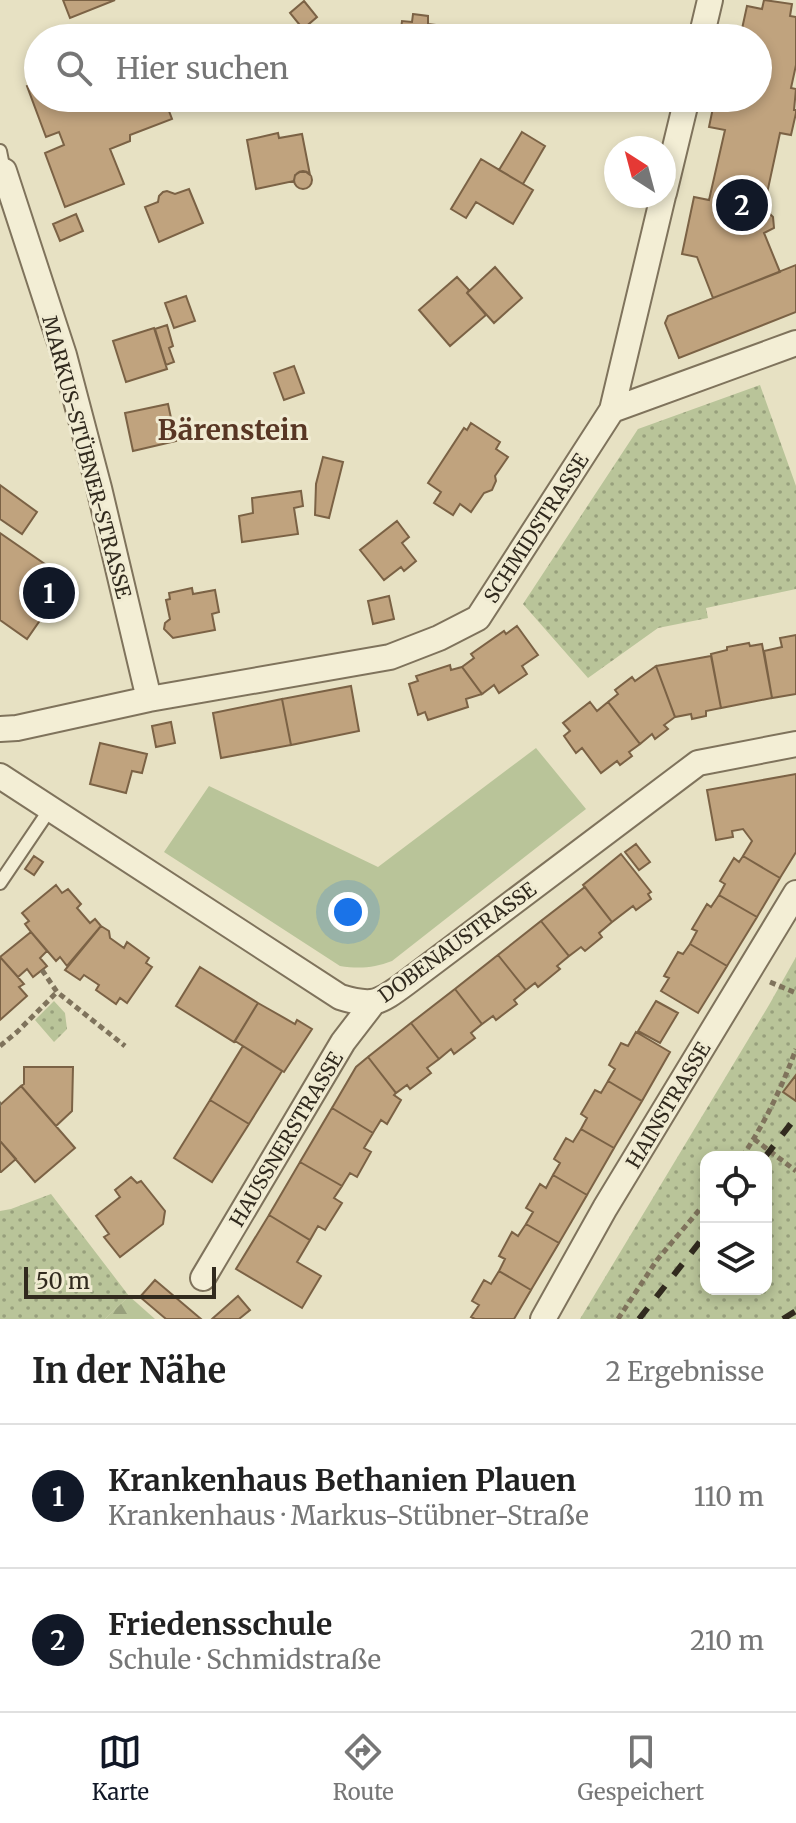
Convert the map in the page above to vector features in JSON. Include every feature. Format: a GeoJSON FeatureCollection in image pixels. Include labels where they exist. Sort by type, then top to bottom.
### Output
{"type":"FeatureCollection","features":[{"type":"Feature","properties":{"kind":"street"},"geometry":{"type":"LineString","coordinates":[[704,24],[710,0]]}},
{"type":"Feature","properties":{"kind":"street","name":"SCHMIDSTRASSE"},"geometry":{"type":"LineString","coordinates":[[676,144],[684,112]]}},
{"type":"Feature","properties":{"kind":"street","name":"MARKUS-STÜBNER-STRASSE"},"geometry":{"type":"LineString","coordinates":[[2,161],[64,355],[149,699]]}},
{"type":"Feature","properties":{"kind":"street","name":"SCHMIDSTRASSE"},"geometry":{"type":"LineString","coordinates":[[0,729],[149,699],[390,657],[439,638],[478,618],[612,410],[661,208]]}},
{"type":"Feature","properties":{"kind":"street"},"geometry":{"type":"LineString","coordinates":[[612,410],[796,343]]}},
{"type":"Feature","properties":{"kind":"street","name":"DOBENAUSTRASSE"},"geometry":{"type":"LineString","coordinates":[[0,776],[340,997],[373,1003],[406,983],[698,763],[796,744]]}},
{"type":"Feature","properties":{"kind":"street","name":"HAINSTRASSE"},"geometry":{"type":"LineString","coordinates":[[543,1319],[605,1208],[796,893]]}},
{"type":"Feature","properties":{"kind":"street","name":"HAUSSNERSTRASSE"},"geometry":{"type":"LineString","coordinates":[[203,1278],[343,1042],[373,1003]]}},
{"type":"Feature","properties":{"kind":"lane"},"geometry":{"type":"LineString","coordinates":[[0,883],[50,809]]}},
{"type":"Feature","properties":{"kind":"path"},"geometry":{"type":"LineString","coordinates":[[42,970],[57,992],[125,1046]]}},
{"type":"Feature","properties":{"kind":"path"},"geometry":{"type":"LineString","coordinates":[[769,982],[796,993]]}},
{"type":"Feature","properties":{"kind":"path"},"geometry":{"type":"LineString","coordinates":[[0,1046],[57,992]]}},
{"type":"Feature","properties":{"kind":"path"},"geometry":{"type":"LineString","coordinates":[[746,1151],[781,1089],[796,1049]]}},
{"type":"Feature","properties":{"kind":"path"},"geometry":{"type":"LineString","coordinates":[[754,1139],[796,1171]]}},
{"type":"Feature","properties":{"kind":"path"},"geometry":{"type":"LineString","coordinates":[[618,1319],[657,1260],[700,1209]]}},
{"type":"Feature","properties":{"kind":"green space"},"geometry":{"type":"Polygon","coordinates":[[[760,385],[796,486],[796,589],[706,608],[708,618],[658,628],[588,678],[523,604],[638,429],[760,385]]]}},
{"type":"Feature","properties":{"kind":"green space"},"geometry":{"type":"Polygon","coordinates":[[[536,748],[586,809],[392,961],[379,965],[360,968],[340,966],[164,852],[209,786],[378,867],[536,748]]]}},
{"type":"Feature","properties":{"kind":"green space"},"geometry":{"type":"Polygon","coordinates":[[[796,957],[796,1319],[580,1319],[769,1005],[796,957]]]}},
{"type":"Feature","properties":{"kind":"green space"},"geometry":{"type":"Polygon","coordinates":[[[54,1001],[65,1013],[67,1029],[54,1042],[35,1020],[54,1001]]]}},
{"type":"Feature","properties":{"kind":"green space"},"geometry":{"type":"Polygon","coordinates":[[[51,1194],[129,1296],[105,1319],[0,1319],[0,1211],[51,1194]]]}},
{"type":"Feature","properties":{"kind":"green space"},"geometry":{"type":"Polygon","coordinates":[[[129,1296],[155,1319],[105,1319],[129,1296]]]}},
{"type":"Feature","properties":{"kind":"building"},"geometry":{"type":"Polygon","coordinates":[[[63,0],[115,0],[70,18],[63,0]]]}},
{"type":"Feature","properties":{"kind":"building"},"geometry":{"type":"Polygon","coordinates":[[[764,0],[792,4],[790,16],[796,17],[796,65],[791,88],[796,89],[796,113],[791,135],[780,133],[763,212],[773,217],[774,228],[764,233],[780,272],[713,298],[697,257],[682,254],[694,197],[709,200],[725,130],[709,127],[712,112],[772,112],[772,24],[743,24],[747,6],[762,9],[764,0]]]}},
{"type":"Feature","properties":{"kind":"building"},"geometry":{"type":"Polygon","coordinates":[[[304,1],[317,17],[309,24],[299,24],[290,13],[304,1]]]}},
{"type":"Feature","properties":{"kind":"building"},"geometry":{"type":"Polygon","coordinates":[[[413,14],[428,16],[428,24],[402,24],[402,21],[412,22],[413,14]]]}},
{"type":"Feature","properties":{"kind":"building"},"geometry":{"type":"Polygon","coordinates":[[[37,112],[169,112],[172,119],[130,135],[130,141],[110,149],[124,184],[65,207],[45,153],[64,145],[59,132],[46,137],[37,112]]]}},
{"type":"Feature","properties":{"kind":"building"},"geometry":{"type":"Polygon","coordinates":[[[522,132],[545,146],[523,184],[499,170],[522,132]]]}},
{"type":"Feature","properties":{"kind":"building"},"geometry":{"type":"Polygon","coordinates":[[[278,133],[279,138],[302,134],[310,175],[300,172],[295,175],[294,181],[256,189],[247,140],[278,133]]]}},
{"type":"Feature","properties":{"kind":"building"},"geometry":{"type":"Polygon","coordinates":[[[481,159],[533,190],[513,224],[476,202],[466,218],[451,209],[481,159]]]}},
{"type":"Feature","properties":{"kind":"building"},"geometry":{"type":"Polygon","coordinates":[[[303,171],[312,180],[303,189],[294,180],[303,171]]]}},
{"type":"Feature","properties":{"kind":"building"},"geometry":{"type":"Polygon","coordinates":[[[189,189],[203,223],[159,242],[145,207],[158,202],[163,192],[175,194],[189,189]]]}},
{"type":"Feature","properties":{"kind":"building"},"geometry":{"type":"Polygon","coordinates":[[[76,214],[83,231],[60,241],[53,224],[76,214]]]}},
{"type":"Feature","properties":{"kind":"building"},"geometry":{"type":"Polygon","coordinates":[[[796,265],[796,312],[679,358],[665,323],[668,316],[796,265]]]}},
{"type":"Feature","properties":{"kind":"building"},"geometry":{"type":"Polygon","coordinates":[[[495,267],[522,298],[494,323],[467,293],[495,267]]]}},
{"type":"Feature","properties":{"kind":"building"},"geometry":{"type":"Polygon","coordinates":[[[457,277],[486,315],[450,346],[419,310],[457,277]]]}},
{"type":"Feature","properties":{"kind":"building"},"geometry":{"type":"Polygon","coordinates":[[[186,296],[195,321],[174,328],[165,303],[186,296]]]}},
{"type":"Feature","properties":{"kind":"building"},"geometry":{"type":"Polygon","coordinates":[[[167,325],[174,362],[166,365],[155,329],[167,325]]]}},
{"type":"Feature","properties":{"kind":"building"},"geometry":{"type":"Polygon","coordinates":[[[154,328],[167,369],[126,382],[113,341],[154,328]]]}},
{"type":"Feature","properties":{"kind":"building"},"geometry":{"type":"Polygon","coordinates":[[[294,366],[304,393],[284,400],[274,373],[294,366]]]}},
{"type":"Feature","properties":{"kind":"building"},"geometry":{"type":"Polygon","coordinates":[[[168,404],[176,441],[133,451],[125,413],[168,404]]]}},
{"type":"Feature","properties":{"kind":"building"},"geometry":{"type":"Polygon","coordinates":[[[471,423],[500,442],[496,449],[508,457],[495,476],[492,490],[484,493],[471,512],[460,504],[453,515],[434,503],[441,492],[428,483],[464,428],[467,430],[471,423]]]}},
{"type":"Feature","properties":{"kind":"building"},"geometry":{"type":"Polygon","coordinates":[[[323,457],[343,462],[329,518],[315,515],[316,484],[323,457]]]}},
{"type":"Feature","properties":{"kind":"building"},"geometry":{"type":"Polygon","coordinates":[[[0,485],[37,512],[22,534],[0,519],[0,485]]]}},
{"type":"Feature","properties":{"kind":"building"},"geometry":{"type":"Polygon","coordinates":[[[301,491],[303,506],[294,508],[298,534],[242,542],[239,516],[253,513],[252,498],[301,491]]]}},
{"type":"Feature","properties":{"kind":"building"},"geometry":{"type":"Polygon","coordinates":[[[397,521],[409,537],[402,543],[416,561],[404,571],[401,567],[384,580],[360,550],[397,521]]]}},
{"type":"Feature","properties":{"kind":"building"},"geometry":{"type":"Polygon","coordinates":[[[0,533],[68,580],[27,639],[0,620],[0,533]]]}},
{"type":"Feature","properties":{"kind":"building"},"geometry":{"type":"Polygon","coordinates":[[[192,588],[193,594],[215,590],[219,612],[212,614],[215,630],[173,638],[164,629],[170,619],[166,600],[170,599],[169,593],[192,588]]]}},
{"type":"Feature","properties":{"kind":"building"},"geometry":{"type":"Polygon","coordinates":[[[389,596],[394,619],[373,624],[368,601],[389,596]]]}},
{"type":"Feature","properties":{"kind":"building"},"geometry":{"type":"Polygon","coordinates":[[[517,626],[538,655],[522,666],[527,674],[499,693],[494,685],[482,694],[462,667],[474,658],[471,654],[504,631],[506,634],[517,626]]]}},
{"type":"Feature","properties":{"kind":"building"},"geometry":{"type":"Polygon","coordinates":[[[796,635],[796,694],[772,698],[764,651],[782,647],[780,638],[796,635]]]}},
{"type":"Feature","properties":{"kind":"building"},"geometry":{"type":"Polygon","coordinates":[[[749,643],[750,646],[762,644],[772,698],[721,708],[711,654],[749,643]]]}},
{"type":"Feature","properties":{"kind":"building"},"geometry":{"type":"Polygon","coordinates":[[[711,656],[721,708],[706,711],[706,716],[692,719],[691,714],[675,717],[656,666],[711,656]]]}},
{"type":"Feature","properties":{"kind":"building"},"geometry":{"type":"Polygon","coordinates":[[[450,665],[451,670],[462,667],[482,694],[466,699],[468,707],[428,720],[425,712],[418,715],[409,684],[418,681],[416,676],[450,665]]]}},
{"type":"Feature","properties":{"kind":"building"},"geometry":{"type":"Polygon","coordinates":[[[656,666],[675,717],[664,725],[668,729],[655,739],[652,734],[640,744],[608,702],[618,694],[615,690],[632,677],[635,681],[656,666]]]}},
{"type":"Feature","properties":{"kind":"building"},"geometry":{"type":"Polygon","coordinates":[[[351,686],[359,731],[291,745],[282,699],[351,686]]]}},
{"type":"Feature","properties":{"kind":"building"},"geometry":{"type":"Polygon","coordinates":[[[282,699],[291,745],[221,758],[213,713],[282,699]]]}},
{"type":"Feature","properties":{"kind":"building"},"geometry":{"type":"Polygon","coordinates":[[[590,702],[597,711],[608,702],[640,744],[629,752],[632,756],[620,765],[617,761],[601,773],[582,748],[576,753],[564,736],[570,731],[563,723],[590,702]]]}},
{"type":"Feature","properties":{"kind":"building"},"geometry":{"type":"Polygon","coordinates":[[[171,722],[175,743],[156,747],[152,726],[171,722]]]}},
{"type":"Feature","properties":{"kind":"building"},"geometry":{"type":"Polygon","coordinates":[[[100,743],[147,754],[142,773],[132,771],[126,793],[90,784],[100,743]]]}},
{"type":"Feature","properties":{"kind":"building"},"geometry":{"type":"Polygon","coordinates":[[[796,774],[796,852],[780,878],[743,856],[752,841],[743,829],[732,831],[733,837],[716,840],[707,790],[796,774]]]}},
{"type":"Feature","properties":{"kind":"building"},"geometry":{"type":"Polygon","coordinates":[[[636,844],[650,862],[639,870],[625,852],[636,844]]]}},
{"type":"Feature","properties":{"kind":"building"},"geometry":{"type":"Polygon","coordinates":[[[621,854],[651,892],[648,894],[651,899],[636,910],[633,906],[612,922],[583,885],[621,854]]]}},
{"type":"Feature","properties":{"kind":"building"},"geometry":{"type":"Polygon","coordinates":[[[34,856],[43,862],[34,875],[25,869],[34,856]]]}},
{"type":"Feature","properties":{"kind":"building"},"geometry":{"type":"Polygon","coordinates":[[[743,856],[780,878],[757,917],[719,895],[725,884],[720,881],[734,858],[739,862],[743,856]]]}},
{"type":"Feature","properties":{"kind":"building"},"geometry":{"type":"Polygon","coordinates":[[[56,885],[62,893],[68,889],[81,904],[77,908],[90,923],[95,919],[101,926],[67,966],[60,957],[56,961],[31,932],[25,924],[29,921],[22,913],[56,885]]]}},
{"type":"Feature","properties":{"kind":"building"},"geometry":{"type":"Polygon","coordinates":[[[585,887],[612,922],[599,933],[602,937],[585,951],[581,947],[569,956],[541,921],[585,887]]]}},
{"type":"Feature","properties":{"kind":"building"},"geometry":{"type":"Polygon","coordinates":[[[719,895],[757,917],[727,966],[690,944],[697,931],[692,929],[707,904],[711,907],[719,895]]]}},
{"type":"Feature","properties":{"kind":"building"},"geometry":{"type":"Polygon","coordinates":[[[541,921],[569,956],[557,966],[560,969],[538,987],[535,983],[526,990],[498,955],[541,921]]]}},
{"type":"Feature","properties":{"kind":"building"},"geometry":{"type":"Polygon","coordinates":[[[101,926],[109,931],[110,938],[124,948],[127,942],[149,958],[146,963],[152,967],[127,1003],[120,998],[116,1004],[96,990],[99,985],[84,975],[80,980],[65,970],[101,926]]]}},
{"type":"Feature","properties":{"kind":"building"},"geometry":{"type":"Polygon","coordinates":[[[31,932],[47,951],[40,958],[47,966],[33,977],[27,969],[18,977],[0,957],[31,932]]]}},
{"type":"Feature","properties":{"kind":"building"},"geometry":{"type":"Polygon","coordinates":[[[690,944],[727,966],[698,1013],[661,991],[669,978],[664,976],[678,952],[683,954],[690,944]]]}},
{"type":"Feature","properties":{"kind":"building"},"geometry":{"type":"Polygon","coordinates":[[[498,955],[526,990],[514,1000],[517,1004],[496,1020],[493,1016],[482,1024],[455,989],[498,955]]]}},
{"type":"Feature","properties":{"kind":"building"},"geometry":{"type":"Polygon","coordinates":[[[0,957],[24,984],[19,987],[27,996],[0,1020],[0,957]]]}},
{"type":"Feature","properties":{"kind":"building"},"geometry":{"type":"Polygon","coordinates":[[[200,967],[258,1003],[234,1042],[176,1006],[200,967]]]}},
{"type":"Feature","properties":{"kind":"building"},"geometry":{"type":"Polygon","coordinates":[[[455,989],[482,1024],[471,1033],[475,1038],[454,1054],[451,1049],[439,1059],[411,1023],[455,989]]]}},
{"type":"Feature","properties":{"kind":"building"},"geometry":{"type":"Polygon","coordinates":[[[656,1001],[678,1013],[660,1043],[638,1031],[656,1001]]]}},
{"type":"Feature","properties":{"kind":"building"},"geometry":{"type":"Polygon","coordinates":[[[258,1003],[295,1024],[297,1020],[312,1029],[284,1072],[235,1041],[258,1003]]]}},
{"type":"Feature","properties":{"kind":"building"},"geometry":{"type":"Polygon","coordinates":[[[411,1023],[439,1059],[427,1068],[431,1073],[410,1089],[407,1085],[396,1093],[368,1057],[411,1023]]]}},
{"type":"Feature","properties":{"kind":"building"},"geometry":{"type":"Polygon","coordinates":[[[636,1032],[670,1052],[642,1101],[608,1081],[615,1069],[609,1065],[621,1043],[628,1046],[636,1032]]]}},
{"type":"Feature","properties":{"kind":"building"},"geometry":{"type":"Polygon","coordinates":[[[243,1046],[282,1071],[249,1124],[210,1100],[243,1046]]]}},
{"type":"Feature","properties":{"kind":"building"},"geometry":{"type":"Polygon","coordinates":[[[368,1057],[396,1093],[394,1095],[401,1100],[387,1124],[381,1120],[373,1133],[332,1108],[356,1067],[368,1057]]]}},
{"type":"Feature","properties":{"kind":"building"},"geometry":{"type":"Polygon","coordinates":[[[24,1067],[73,1067],[72,1111],[56,1126],[21,1086],[24,1084],[24,1067]]]}},
{"type":"Feature","properties":{"kind":"building"},"geometry":{"type":"Polygon","coordinates":[[[796,1075],[796,1101],[783,1092],[796,1075]]]}},
{"type":"Feature","properties":{"kind":"building"},"geometry":{"type":"Polygon","coordinates":[[[608,1081],[642,1101],[614,1148],[581,1129],[587,1118],[581,1114],[595,1090],[601,1093],[608,1081]]]}},
{"type":"Feature","properties":{"kind":"building"},"geometry":{"type":"Polygon","coordinates":[[[21,1086],[75,1148],[35,1182],[0,1141],[0,1105],[21,1086]]]}},
{"type":"Feature","properties":{"kind":"building"},"geometry":{"type":"Polygon","coordinates":[[[210,1100],[249,1124],[212,1182],[174,1158],[210,1100]]]}},
{"type":"Feature","properties":{"kind":"building"},"geometry":{"type":"Polygon","coordinates":[[[332,1108],[373,1133],[364,1148],[371,1152],[357,1177],[350,1173],[342,1186],[300,1162],[332,1108]]]}},
{"type":"Feature","properties":{"kind":"building"},"geometry":{"type":"Polygon","coordinates":[[[581,1129],[614,1148],[587,1195],[553,1175],[560,1163],[554,1159],[566,1138],[573,1142],[581,1129]]]}},
{"type":"Feature","properties":{"kind":"building"},"geometry":{"type":"Polygon","coordinates":[[[0,1141],[16,1159],[1,1172],[0,1172],[0,1141]]]}},
{"type":"Feature","properties":{"kind":"building"},"geometry":{"type":"Polygon","coordinates":[[[300,1162],[342,1186],[334,1198],[342,1203],[325,1230],[318,1226],[310,1240],[269,1215],[300,1162]]]}},
{"type":"Feature","properties":{"kind":"building"},"geometry":{"type":"Polygon","coordinates":[[[553,1175],[587,1195],[559,1243],[526,1224],[533,1212],[526,1208],[540,1184],[546,1188],[553,1175]]]}},
{"type":"Feature","properties":{"kind":"building"},"geometry":{"type":"Polygon","coordinates":[[[131,1177],[137,1183],[141,1181],[165,1211],[163,1224],[120,1257],[104,1237],[109,1234],[96,1216],[120,1197],[115,1190],[131,1177]]]}},
{"type":"Feature","properties":{"kind":"building"},"geometry":{"type":"Polygon","coordinates":[[[269,1215],[310,1240],[297,1262],[321,1276],[302,1308],[236,1269],[269,1215]]]}},
{"type":"Feature","properties":{"kind":"building"},"geometry":{"type":"Polygon","coordinates":[[[526,1224],[559,1243],[531,1290],[499,1271],[505,1259],[499,1256],[512,1232],[518,1236],[526,1224]]]}},
{"type":"Feature","properties":{"kind":"building"},"geometry":{"type":"Polygon","coordinates":[[[499,1271],[531,1290],[514,1319],[471,1317],[479,1305],[472,1301],[484,1280],[491,1284],[499,1271]]]}},
{"type":"Feature","properties":{"kind":"building"},"geometry":{"type":"Polygon","coordinates":[[[155,1280],[201,1319],[166,1319],[140,1297],[155,1280]]]}},
{"type":"Feature","properties":{"kind":"building"},"geometry":{"type":"Polygon","coordinates":[[[238,1296],[250,1310],[239,1319],[212,1319],[238,1296]]]}},
{"type":"Feature","properties":{"kind":"railway"},"geometry":{"type":"LineString","coordinates":[[770,1151],[796,1117]]}},
{"type":"Feature","properties":{"kind":"railway"},"geometry":{"type":"LineString","coordinates":[[639,1319],[700,1242]]}},
{"type":"Feature","properties":{"kind":"railway"},"geometry":{"type":"LineString","coordinates":[[783,1319],[796,1311]]}},
{"type":"Feature","properties":{"kind":"place","name":"Friedensschule"},"geometry":{"type":"Point","coordinates":[742,205]}},
{"type":"Feature","properties":{"kind":"place","name":"Krankenhaus Bethanien Plauen"},"geometry":{"type":"Point","coordinates":[49,593]}},
{"type":"Feature","properties":{"kind":"district","name":"Bärenstein"},"geometry":{"type":"Point","coordinates":[233,430]}}]}
